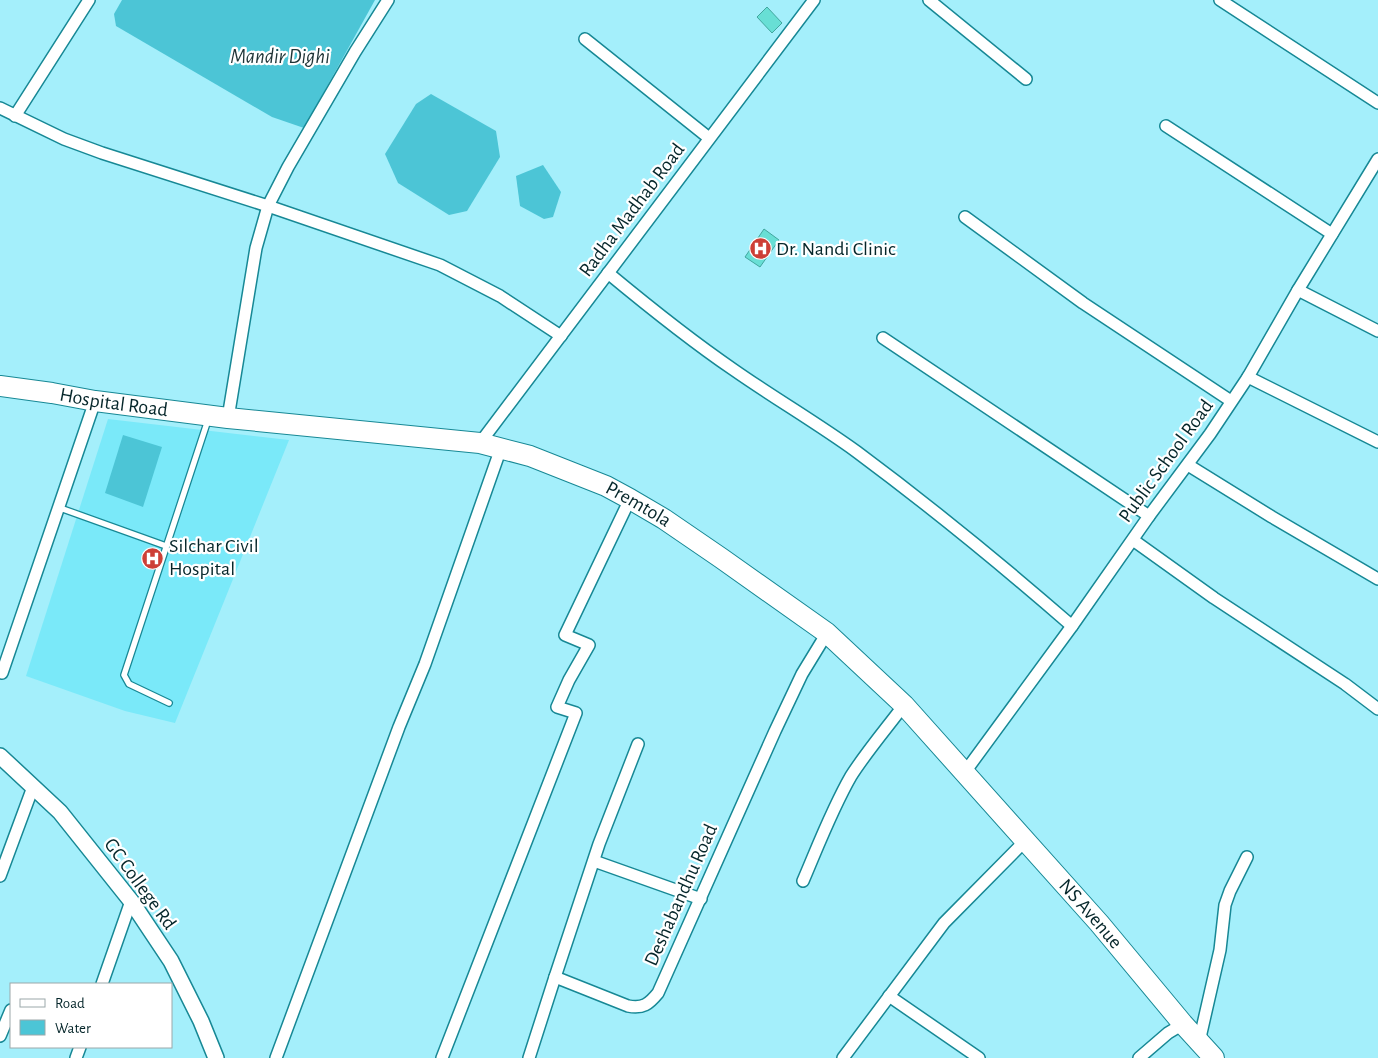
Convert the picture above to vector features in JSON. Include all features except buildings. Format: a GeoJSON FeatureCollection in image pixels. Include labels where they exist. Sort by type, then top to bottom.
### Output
{"type":"FeatureCollection","features":[{"type":"Feature","properties":{"kind":"highway","name":"Hospital Road"},"geometry":{"type":"LineString","coordinates":[[0,386],[95,401],[219,417]]}},
{"type":"Feature","properties":{"kind":"highway","name":"Premtola"},"geometry":{"type":"LineString","coordinates":[[219,417],[480,443],[530,456],[606,486],[664,519],[827,633],[904,706],[965,772]]}},
{"type":"Feature","properties":{"kind":"highway","name":"NS Avenue"},"geometry":{"type":"LineString","coordinates":[[965,772],[1025,842],[1099,923],[1183,1024],[1214,1058]]}},
{"type":"Feature","properties":{"kind":"main road","name":"GC College Rd"},"geometry":{"type":"LineString","coordinates":[[0,756],[60,812],[131,901],[171,962],[218,1058]]}},
{"type":"Feature","properties":{"kind":"street"},"geometry":{"type":"LineString","coordinates":[[15,116],[89,0]]}},
{"type":"Feature","properties":{"kind":"street"},"geometry":{"type":"LineString","coordinates":[[219,417],[256,248],[268,206],[288,167],[354,52],[388,0]]}},
{"type":"Feature","properties":{"kind":"street","name":"Radha Madhab Road"},"geometry":{"type":"LineString","coordinates":[[480,443],[814,0]]}},
{"type":"Feature","properties":{"kind":"street"},"geometry":{"type":"LineString","coordinates":[[929,0],[1026,79]]}},
{"type":"Feature","properties":{"kind":"street"},"geometry":{"type":"LineString","coordinates":[[1220,0],[1378,103]]}},
{"type":"Feature","properties":{"kind":"street"},"geometry":{"type":"LineString","coordinates":[[585,39],[710,138]]}},
{"type":"Feature","properties":{"kind":"street"},"geometry":{"type":"LineString","coordinates":[[0,108],[64,139],[102,153],[268,206],[440,265],[500,296],[561,336]]}},
{"type":"Feature","properties":{"kind":"street"},"geometry":{"type":"LineString","coordinates":[[1166,126],[1332,234]]}},
{"type":"Feature","properties":{"kind":"street","name":"Public School Road"},"geometry":{"type":"LineString","coordinates":[[965,772],[1072,626],[1149,516],[1188,465],[1232,401],[1378,159]]}},
{"type":"Feature","properties":{"kind":"street"},"geometry":{"type":"LineString","coordinates":[[965,217],[1083,303],[1232,401]]}},
{"type":"Feature","properties":{"kind":"street"},"geometry":{"type":"LineString","coordinates":[[608,273],[674,327],[863,457],[1010,572],[1072,626]]}},
{"type":"Feature","properties":{"kind":"street"},"geometry":{"type":"LineString","coordinates":[[1298,290],[1378,331]]}},
{"type":"Feature","properties":{"kind":"street"},"geometry":{"type":"LineString","coordinates":[[883,338],[1149,516]]}},
{"type":"Feature","properties":{"kind":"street"},"geometry":{"type":"LineString","coordinates":[[1248,376],[1378,442]]}},
{"type":"Feature","properties":{"kind":"street"},"geometry":{"type":"LineString","coordinates":[[2,673],[95,401]]}},
{"type":"Feature","properties":{"kind":"street"},"geometry":{"type":"LineString","coordinates":[[276,1058],[398,727],[425,664],[502,448]]}},
{"type":"Feature","properties":{"kind":"street"},"geometry":{"type":"LineString","coordinates":[[1188,465],[1378,579]]}},
{"type":"Feature","properties":{"kind":"street"},"geometry":{"type":"LineString","coordinates":[[442,1058],[576,714],[558,707],[569,680],[589,645],[565,635],[630,499]]}},
{"type":"Feature","properties":{"kind":"street"},"geometry":{"type":"LineString","coordinates":[[1133,540],[1222,603],[1345,684],[1378,709]]}},
{"type":"Feature","properties":{"kind":"street","name":"Deshabandhu Road"},"geometry":{"type":"LineString","coordinates":[[555,977],[628,1006],[643,1007],[650,1003],[658,993],[798,682],[827,633]]}},
{"type":"Feature","properties":{"kind":"street"},"geometry":{"type":"LineString","coordinates":[[803,881],[822,836],[851,777],[869,750],[904,706]]}},
{"type":"Feature","properties":{"kind":"street"},"geometry":{"type":"LineString","coordinates":[[529,1058],[594,861],[638,744]]}},
{"type":"Feature","properties":{"kind":"street"},"geometry":{"type":"LineString","coordinates":[[0,876],[33,787]]}},
{"type":"Feature","properties":{"kind":"street"},"geometry":{"type":"LineString","coordinates":[[844,1058],[944,923],[1025,842]]}},
{"type":"Feature","properties":{"kind":"street"},"geometry":{"type":"LineString","coordinates":[[1199,1042],[1220,950],[1225,905],[1247,857]]}},
{"type":"Feature","properties":{"kind":"street"},"geometry":{"type":"LineString","coordinates":[[594,861],[700,899]]}},
{"type":"Feature","properties":{"kind":"street"},"geometry":{"type":"LineString","coordinates":[[102,983],[131,901]]}},
{"type":"Feature","properties":{"kind":"street"},"geometry":{"type":"LineString","coordinates":[[889,996],[979,1058]]}},
{"type":"Feature","properties":{"kind":"street"},"geometry":{"type":"LineString","coordinates":[[0,1036],[10,1012]]}},
{"type":"Feature","properties":{"kind":"street"},"geometry":{"type":"LineString","coordinates":[[1139,1058],[1157,1042],[1183,1024]]}},
{"type":"Feature","properties":{"kind":"lane"},"geometry":{"type":"LineString","coordinates":[[168,703],[129,684],[124,675],[166,546],[219,417]]}},
{"type":"Feature","properties":{"kind":"lane"},"geometry":{"type":"LineString","coordinates":[[60,508],[166,546]]}},
{"type":"Feature","properties":{"kind":"shaded area","name":"Silchar Civil Hospital"},"geometry":{"type":"Polygon","coordinates":[[[108,419],[289,440],[175,723],[125,711],[26,676],[108,419]]]}},
{"type":"Feature","properties":{"kind":"water","name":"Mandir Dighi"},"geometry":{"type":"Polygon","coordinates":[[[122,0],[375,0],[304,128],[272,117],[116,26],[114,14],[122,0]]]}},
{"type":"Feature","properties":{"kind":"water"},"geometry":{"type":"Polygon","coordinates":[[[431,94],[496,131],[500,157],[467,211],[449,215],[398,183],[385,154],[416,104],[431,94]]]}},
{"type":"Feature","properties":{"kind":"water"},"geometry":{"type":"Polygon","coordinates":[[[543,165],[561,192],[553,217],[544,219],[520,206],[516,176],[543,165]]]}},
{"type":"Feature","properties":{"kind":"water"},"geometry":{"type":"Polygon","coordinates":[[[123,435],[162,447],[143,507],[105,493],[123,435]]]}},
{"type":"Feature","properties":{"kind":"place","name":"Dr. Nandi Clinic"},"geometry":{"type":"Point","coordinates":[760,249]}},
{"type":"Feature","properties":{"kind":"place","name":"Silchar Civil Hospital"},"geometry":{"type":"Point","coordinates":[153,558]}}]}
